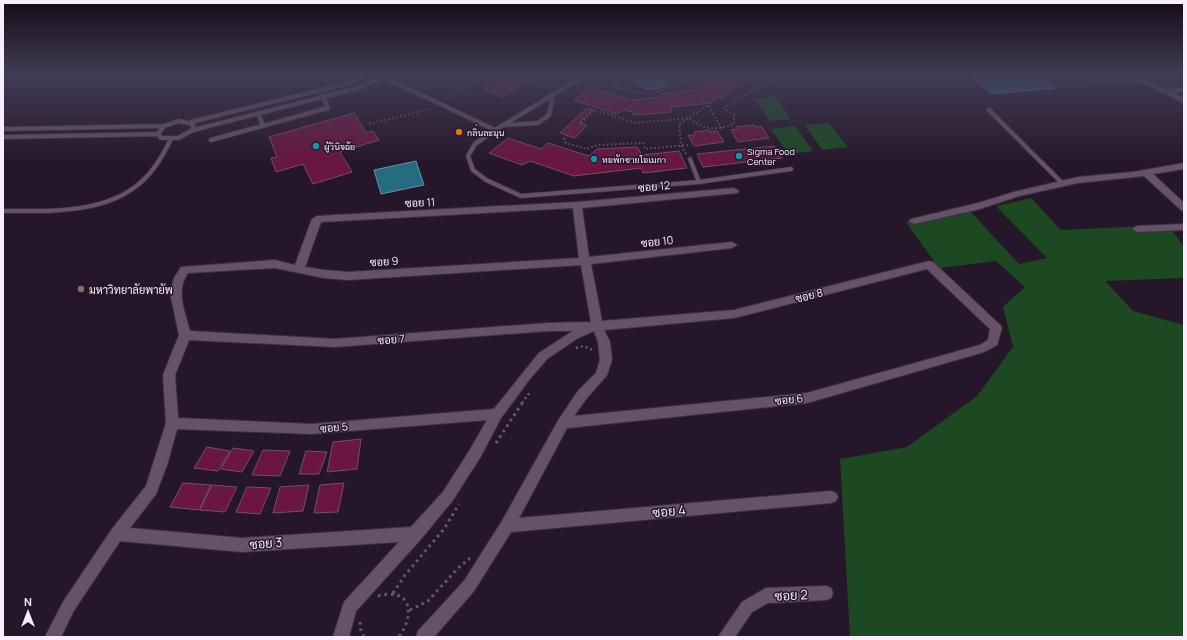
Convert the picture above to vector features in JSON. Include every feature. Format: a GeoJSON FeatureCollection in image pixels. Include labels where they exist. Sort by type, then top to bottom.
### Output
{"type":"FeatureCollection","features":[{"type":"Feature","properties":{"kind":"street"},"geometry":{"type":"LineString","coordinates":[[914,221],[1078,180],[1146,173],[1184,166]]}},
{"type":"Feature","properties":{"kind":"street"},"geometry":{"type":"LineString","coordinates":[[1146,173],[1184,208]]}},
{"type":"Feature","properties":{"kind":"street","name":"ซอย 12"},"geometry":{"type":"LineString","coordinates":[[577,205],[734,191]]}},
{"type":"Feature","properties":{"kind":"street"},"geometry":{"type":"LineString","coordinates":[[424,637],[470,586],[507,526],[563,423],[582,395],[601,375],[606,360],[604,342],[597,326],[585,261],[577,205]]}},
{"type":"Feature","properties":{"kind":"street","name":"ซอย 11"},"geometry":{"type":"LineString","coordinates":[[299,269],[317,219],[577,205]]}},
{"type":"Feature","properties":{"kind":"street"},"geometry":{"type":"LineString","coordinates":[[1137,229],[1184,227]]}},
{"type":"Feature","properties":{"kind":"street","name":"ซอย 10"},"geometry":{"type":"LineString","coordinates":[[585,261],[732,245]]}},
{"type":"Feature","properties":{"kind":"street","name":"ซอย 9"},"geometry":{"type":"LineString","coordinates":[[184,335],[175,293],[179,278],[185,270],[274,264],[324,274],[348,276],[585,261]]}},
{"type":"Feature","properties":{"kind":"street","name":"ซอย 8"},"geometry":{"type":"LineString","coordinates":[[597,326],[734,314],[929,265],[996,328]]}},
{"type":"Feature","properties":{"kind":"street"},"geometry":{"type":"LineString","coordinates":[[341,637],[349,607],[416,534],[448,496],[476,452],[497,414],[524,377],[543,356],[574,335],[597,326]]}},
{"type":"Feature","properties":{"kind":"street","name":"ซอย 7"},"geometry":{"type":"LineString","coordinates":[[184,335],[335,343],[548,327],[597,326]]}},
{"type":"Feature","properties":{"kind":"street","name":"ซอย 6"},"geometry":{"type":"LineString","coordinates":[[563,423],[807,398],[984,348],[993,342],[996,328]]}},
{"type":"Feature","properties":{"kind":"street"},"geometry":{"type":"LineString","coordinates":[[53,637],[68,607],[116,534],[150,490],[160,465],[172,423],[169,375],[184,335]]}},
{"type":"Feature","properties":{"kind":"street","name":"ซอย 5"},"geometry":{"type":"LineString","coordinates":[[172,423],[312,429],[497,414]]}},
{"type":"Feature","properties":{"kind":"street","name":"ซอย 4"},"geometry":{"type":"LineString","coordinates":[[507,526],[831,497]]}},
{"type":"Feature","properties":{"kind":"street","name":"ซอย 3"},"geometry":{"type":"LineString","coordinates":[[116,534],[242,544],[416,534]]}},
{"type":"Feature","properties":{"kind":"street","name":"ซอย 2"},"geometry":{"type":"LineString","coordinates":[[726,637],[746,607],[766,596],[826,593]]}},
{"type":"Feature","properties":{"kind":"lane"},"geometry":{"type":"LineString","coordinates":[[3,129],[164,126],[179,121],[191,122],[266,104]]}},
{"type":"Feature","properties":{"kind":"lane"},"geometry":{"type":"LineString","coordinates":[[3,136],[158,134],[161,138],[171,139],[182,137],[193,130],[300,104]]}},
{"type":"Feature","properties":{"kind":"lane"},"geometry":{"type":"LineString","coordinates":[[210,140],[328,108],[326,104]]}},
{"type":"Feature","properties":{"kind":"lane"},"geometry":{"type":"LineString","coordinates":[[441,104],[495,130]]}},
{"type":"Feature","properties":{"kind":"lane"},"geometry":{"type":"LineString","coordinates":[[537,104],[475,144],[468,156],[474,170],[486,180],[521,196],[699,182],[791,170]]}},
{"type":"Feature","properties":{"kind":"lane"},"geometry":{"type":"LineString","coordinates":[[503,125],[509,126],[538,123],[549,115],[551,104]]}},
{"type":"Feature","properties":{"kind":"lane"},"geometry":{"type":"LineString","coordinates":[[989,110],[1063,184]]}},
{"type":"Feature","properties":{"kind":"lane"},"geometry":{"type":"LineString","coordinates":[[258,114],[263,126]]}},
{"type":"Feature","properties":{"kind":"lane"},"geometry":{"type":"LineString","coordinates":[[191,122],[193,124],[193,130]]}},
{"type":"Feature","properties":{"kind":"lane"},"geometry":{"type":"LineString","coordinates":[[158,134],[164,126]]}},
{"type":"Feature","properties":{"kind":"lane"},"geometry":{"type":"LineString","coordinates":[[3,211],[74,210],[95,206],[117,197],[137,186],[150,175],[171,139]]}},
{"type":"Feature","properties":{"kind":"lane"},"geometry":{"type":"LineString","coordinates":[[690,159],[699,182]]}},
{"type":"Feature","properties":{"kind":"path"},"geometry":{"type":"LineString","coordinates":[[369,124],[435,108],[438,104]]}},
{"type":"Feature","properties":{"kind":"path"},"geometry":{"type":"LineString","coordinates":[[581,123],[595,110],[635,122],[689,118],[697,125],[707,130],[722,129],[734,124],[734,115],[724,108],[730,104]]}},
{"type":"Feature","properties":{"kind":"path"},"geometry":{"type":"LineString","coordinates":[[690,159],[681,145],[679,124],[708,105],[722,129]]}},
{"type":"Feature","properties":{"kind":"path"},"geometry":{"type":"LineString","coordinates":[[567,135],[564,139],[566,143],[587,149],[597,145],[643,143],[645,149],[688,145]]}},
{"type":"Feature","properties":{"kind":"path"},"geometry":{"type":"LineString","coordinates":[[572,349],[583,346],[592,348],[594,353]]}},
{"type":"Feature","properties":{"kind":"path"},"geometry":{"type":"LineString","coordinates":[[495,445],[531,390]]}},
{"type":"Feature","properties":{"kind":"path"},"geometry":{"type":"LineString","coordinates":[[393,593],[405,575],[444,529],[460,503]]}},
{"type":"Feature","properties":{"kind":"path"},"geometry":{"type":"LineString","coordinates":[[410,610],[428,601],[458,568],[476,554]]}},
{"type":"Feature","properties":{"kind":"path"},"geometry":{"type":"LineString","coordinates":[[376,598],[384,594],[393,593],[403,598],[408,604],[410,610],[409,622],[399,637]]}},
{"type":"Feature","properties":{"kind":"path"},"geometry":{"type":"LineString","coordinates":[[362,617],[361,631],[364,637]]}},
{"type":"Feature","properties":{"kind":"green space"},"geometry":{"type":"Polygon","coordinates":[[[757,104],[780,104],[791,119],[769,121],[757,104]]]}},
{"type":"Feature","properties":{"kind":"green space"},"geometry":{"type":"Polygon","coordinates":[[[829,123],[848,147],[822,150],[805,125],[829,123]]]}},
{"type":"Feature","properties":{"kind":"green space"},"geometry":{"type":"Polygon","coordinates":[[[795,126],[813,151],[788,154],[771,129],[795,126]]]}},
{"type":"Feature","properties":{"kind":"green space"},"geometry":{"type":"Polygon","coordinates":[[[1031,198],[1061,230],[1169,225],[1184,248],[1184,278],[1105,281],[1133,311],[1184,325],[1184,637],[850,637],[840,459],[907,447],[977,396],[1013,347],[1003,307],[1025,287],[996,261],[939,268],[906,222],[969,210],[1019,264],[1047,258],[996,206],[1031,198]]]}},
{"type":"Feature","properties":{"kind":"water"},"geometry":{"type":"Polygon","coordinates":[[[416,161],[424,185],[381,194],[374,170],[416,161]]]}},
{"type":"Feature","properties":{"kind":"building"},"geometry":{"type":"Polygon","coordinates":[[[586,104],[702,104],[671,107],[672,112],[634,115],[633,112],[624,110],[617,114],[586,104]]]}},
{"type":"Feature","properties":{"kind":"building"},"geometry":{"type":"Polygon","coordinates":[[[587,108],[593,110],[579,123],[587,125],[575,138],[560,133],[587,108]]]}},
{"type":"Feature","properties":{"kind":"building","name":"ผัูวินิจฉัย"},"geometry":{"type":"Polygon","coordinates":[[[354,113],[366,133],[373,131],[379,140],[340,152],[352,172],[313,184],[303,164],[276,172],[271,158],[277,157],[269,137],[354,113]]]}},
{"type":"Feature","properties":{"kind":"building"},"geometry":{"type":"Polygon","coordinates":[[[754,125],[755,127],[761,126],[769,138],[738,142],[731,130],[738,129],[736,127],[754,125]]]}},
{"type":"Feature","properties":{"kind":"building"},"geometry":{"type":"Polygon","coordinates":[[[710,130],[710,132],[717,131],[724,142],[694,146],[688,135],[695,135],[694,132],[710,130]]]}},
{"type":"Feature","properties":{"kind":"building","name":"หอพักชายโอเมกา"},"geometry":{"type":"Polygon","coordinates":[[[508,138],[541,149],[548,143],[589,156],[597,149],[637,147],[642,155],[679,151],[687,168],[643,173],[641,168],[574,176],[530,161],[522,165],[489,153],[508,138]]]}},
{"type":"Feature","properties":{"kind":"building","name":"Sigma Food Center"},"geometry":{"type":"Polygon","coordinates":[[[774,146],[782,158],[703,167],[697,154],[774,146]]]}},
{"type":"Feature","properties":{"kind":"building"},"geometry":{"type":"Polygon","coordinates":[[[361,439],[357,469],[327,472],[333,442],[361,439]]]}},
{"type":"Feature","properties":{"kind":"building"},"geometry":{"type":"Polygon","coordinates":[[[207,447],[230,451],[218,471],[194,468],[207,447]]]}},
{"type":"Feature","properties":{"kind":"building"},"geometry":{"type":"Polygon","coordinates":[[[233,448],[254,451],[242,472],[221,469],[233,448]]]}},
{"type":"Feature","properties":{"kind":"building"},"geometry":{"type":"Polygon","coordinates":[[[263,450],[290,451],[280,476],[252,475],[263,450]]]}},
{"type":"Feature","properties":{"kind":"building"},"geometry":{"type":"Polygon","coordinates":[[[306,451],[327,452],[319,474],[299,474],[306,451]]]}},
{"type":"Feature","properties":{"kind":"building"},"geometry":{"type":"Polygon","coordinates":[[[183,483],[211,485],[199,510],[170,507],[183,483]]]}},
{"type":"Feature","properties":{"kind":"building"},"geometry":{"type":"Polygon","coordinates":[[[344,483],[338,512],[314,513],[320,485],[344,483]]]}},
{"type":"Feature","properties":{"kind":"building"},"geometry":{"type":"Polygon","coordinates":[[[212,485],[237,487],[225,512],[200,510],[212,485]]]}},
{"type":"Feature","properties":{"kind":"building"},"geometry":{"type":"Polygon","coordinates":[[[309,485],[303,511],[273,513],[280,487],[309,485]]]}},
{"type":"Feature","properties":{"kind":"building"},"geometry":{"type":"Polygon","coordinates":[[[247,487],[271,488],[260,514],[236,512],[247,487]]]}},
{"type":"Feature","properties":{"kind":"place","name":"กลิ่นละมุน"},"geometry":{"type":"Point","coordinates":[459,132]}},
{"type":"Feature","properties":{"kind":"place","name":"ผัูวินิจฉัย"},"geometry":{"type":"Point","coordinates":[316,146]}},
{"type":"Feature","properties":{"kind":"place","name":"Sigma Food Center"},"geometry":{"type":"Point","coordinates":[739,156]}},
{"type":"Feature","properties":{"kind":"place","name":"หอพักชายโอเมกา"},"geometry":{"type":"Point","coordinates":[594,159]}},
{"type":"Feature","properties":{"kind":"place","name":"มหาวิทยาลัยพายัพ"},"geometry":{"type":"Point","coordinates":[81,289]}}]}
